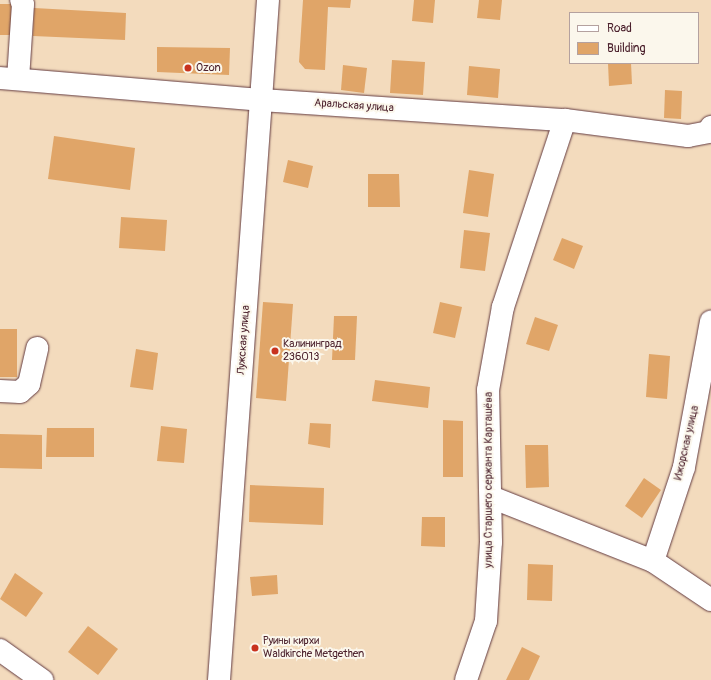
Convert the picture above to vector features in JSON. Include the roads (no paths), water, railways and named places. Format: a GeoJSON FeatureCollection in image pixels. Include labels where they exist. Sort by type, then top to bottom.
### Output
{"type":"FeatureCollection","features":[{"type":"Feature","properties":{"kind":"street"},"geometry":{"type":"LineString","coordinates":[[9,78],[23,4],[21,0]]}},
{"type":"Feature","properties":{"kind":"street","name":"Лужская улица"},"geometry":{"type":"LineString","coordinates":[[219,680],[268,0]]}},
{"type":"Feature","properties":{"kind":"street","name":"Аральская улица"},"geometry":{"type":"LineString","coordinates":[[9,78],[261,100],[565,120],[688,136],[710,135]]}},
{"type":"Feature","properties":{"kind":"street","name":"улица Старшего сержанта Карташёва"},"geometry":{"type":"LineString","coordinates":[[466,680],[486,621],[491,497],[488,390],[503,307],[565,120]]}},
{"type":"Feature","properties":{"kind":"street","name":"Ижорская улица"},"geometry":{"type":"LineString","coordinates":[[653,561],[684,467],[711,321]]}},
{"type":"Feature","properties":{"kind":"street"},"geometry":{"type":"LineString","coordinates":[[0,391],[20,392],[29,384],[36,348]]}},
{"type":"Feature","properties":{"kind":"street"},"geometry":{"type":"LineString","coordinates":[[491,497],[653,561],[711,600]]}},
{"type":"Feature","properties":{"kind":"street"},"geometry":{"type":"LineString","coordinates":[[9,664],[42,680]]}},
{"type":"Feature","properties":{"kind":"place","name":"Ozon"},"geometry":{"type":"Point","coordinates":[188,68]}},
{"type":"Feature","properties":{"kind":"place","name":"Калининград 236013"},"geometry":{"type":"Point","coordinates":[275,351]}},
{"type":"Feature","properties":{"kind":"place","name":"Руины кирхи Waldkirche Metgethen"},"geometry":{"type":"Point","coordinates":[255,648]}}]}
